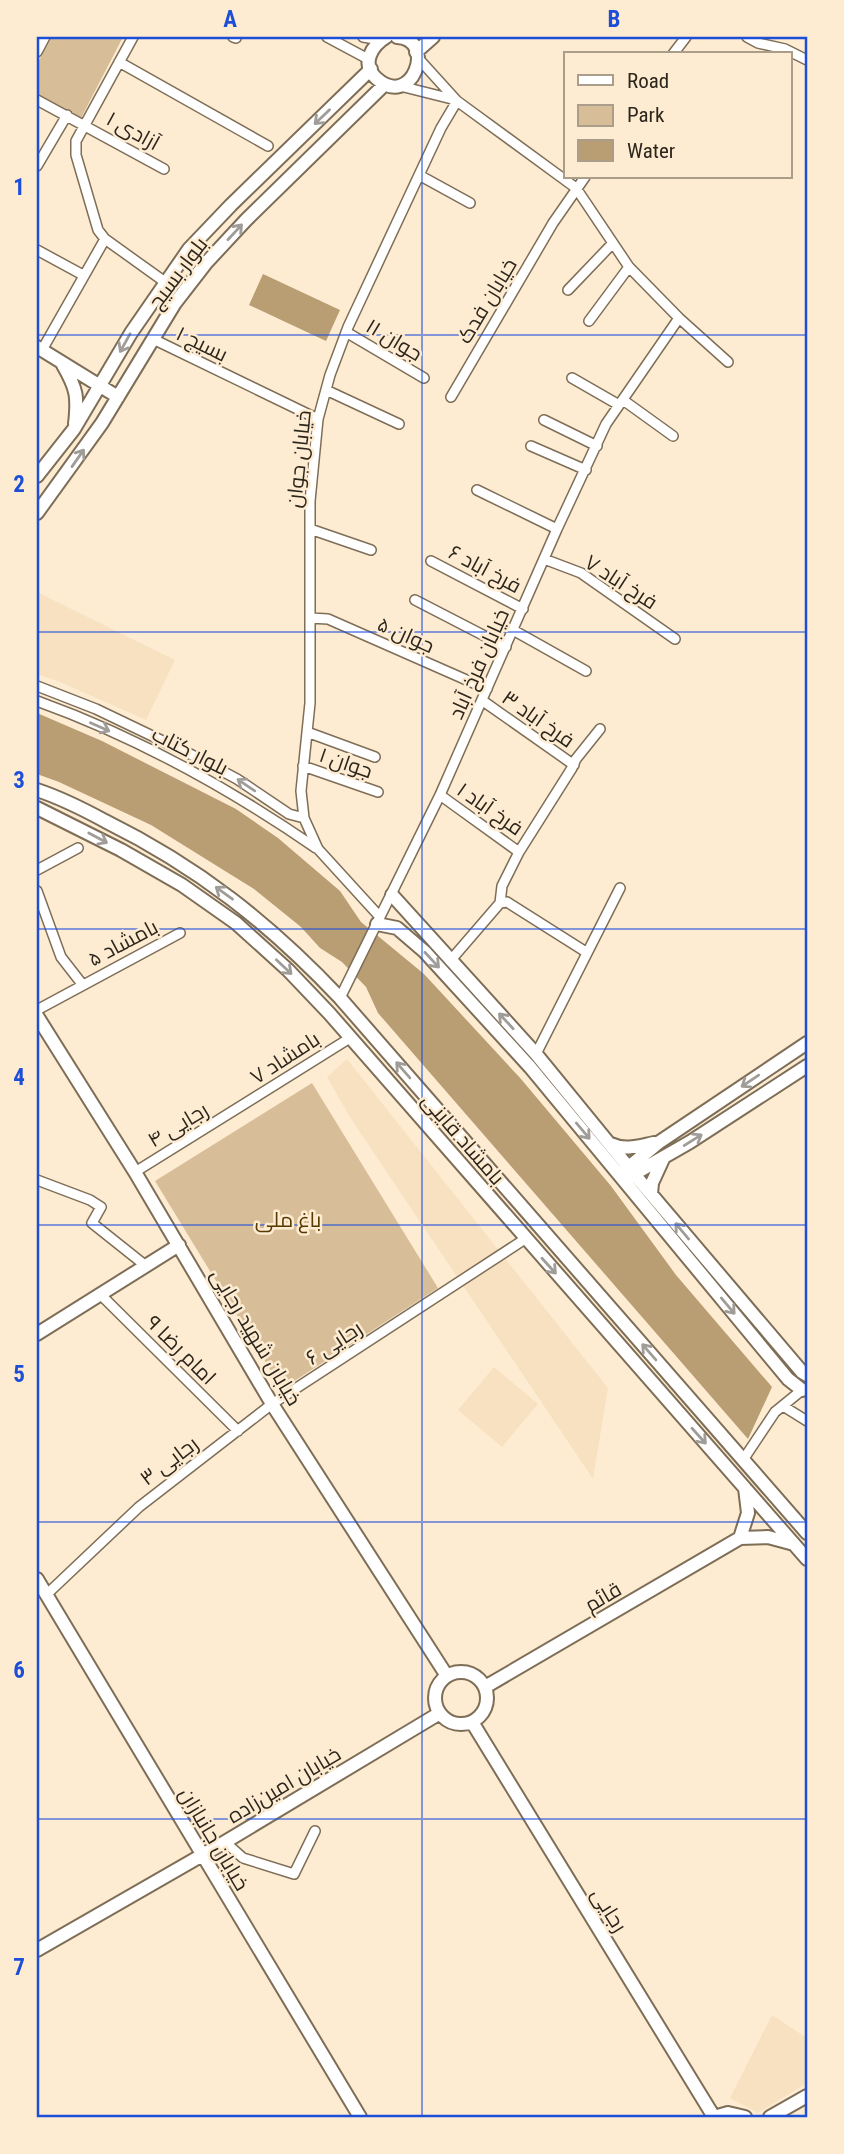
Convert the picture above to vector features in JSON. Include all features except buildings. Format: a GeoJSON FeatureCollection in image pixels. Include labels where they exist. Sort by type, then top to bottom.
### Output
{"type":"FeatureCollection","features":[{"type":"Feature","properties":{"kind":"street"},"geometry":{"type":"LineString","coordinates":[[37,52],[45,37]]}},
{"type":"Feature","properties":{"kind":"street"},"geometry":{"type":"LineString","coordinates":[[133,37],[76,141],[76,155],[94,220],[105,239],[165,282]]}},
{"type":"Feature","properties":{"kind":"street"},"geometry":{"type":"LineString","coordinates":[[327,37],[369,64],[372,75],[384,85],[400,86],[457,101]]}},
{"type":"Feature","properties":{"kind":"street"},"geometry":{"type":"LineString","coordinates":[[363,37],[384,38]]}},
{"type":"Feature","properties":{"kind":"street"},"geometry":{"type":"LineString","coordinates":[[397,37],[403,37],[415,47],[419,62],[413,77],[400,86]]}},
{"type":"Feature","properties":{"kind":"street"},"geometry":{"type":"LineString","coordinates":[[417,55],[433,37]]}},
{"type":"Feature","properties":{"kind":"street"},"geometry":{"type":"LineString","coordinates":[[675,52],[686,37]]}},
{"type":"Feature","properties":{"kind":"street"},"geometry":{"type":"LineString","coordinates":[[747,37],[758,43],[791,52]]}},
{"type":"Feature","properties":{"kind":"street","name":"بلوار بسیج"},"geometry":{"type":"LineString","coordinates":[[39,468],[74,429],[131,332],[189,249],[369,64],[374,45],[384,38]]}},
{"type":"Feature","properties":{"kind":"street"},"geometry":{"type":"LineString","coordinates":[[417,55],[457,101],[576,188],[629,267],[679,318],[728,362]]}},
{"type":"Feature","properties":{"kind":"street"},"geometry":{"type":"LineString","coordinates":[[119,62],[268,146]]}},
{"type":"Feature","properties":{"kind":"street","name":"بلوار بسیج"},"geometry":{"type":"LineString","coordinates":[[37,513],[102,423],[176,303],[206,263],[246,220],[384,85]]}},
{"type":"Feature","properties":{"kind":"street","name":"آزادی ۱"},"geometry":{"type":"LineString","coordinates":[[37,100],[164,169]]}},
{"type":"Feature","properties":{"kind":"street","name":"خیابان جوان"},"geometry":{"type":"LineString","coordinates":[[318,849],[304,818],[300,791],[311,683],[310,501],[318,419],[346,332],[441,128],[457,101]]}},
{"type":"Feature","properties":{"kind":"street"},"geometry":{"type":"LineString","coordinates":[[38,159],[67,115]]}},
{"type":"Feature","properties":{"kind":"street"},"geometry":{"type":"LineString","coordinates":[[419,175],[470,203]]}},
{"type":"Feature","properties":{"kind":"street"},"geometry":{"type":"LineString","coordinates":[[576,188],[584,178]]}},
{"type":"Feature","properties":{"kind":"street","name":"خیابان فدک"},"geometry":{"type":"LineString","coordinates":[[451,397],[576,188]]}},
{"type":"Feature","properties":{"kind":"street"},"geometry":{"type":"LineString","coordinates":[[105,239],[40,349],[118,397]]}},
{"type":"Feature","properties":{"kind":"street"},"geometry":{"type":"LineString","coordinates":[[568,289],[612,244]]}},
{"type":"Feature","properties":{"kind":"street"},"geometry":{"type":"LineString","coordinates":[[37,250],[83,275]]}},
{"type":"Feature","properties":{"kind":"street"},"geometry":{"type":"LineString","coordinates":[[589,321],[629,267]]}},
{"type":"Feature","properties":{"kind":"street","name":"خیابان فرخ آباد"},"geometry":{"type":"LineString","coordinates":[[340,998],[440,795],[606,424],[679,318]]}},
{"type":"Feature","properties":{"kind":"street","name":"جوان ۱۱"},"geometry":{"type":"LineString","coordinates":[[346,332],[424,379]]}},
{"type":"Feature","properties":{"kind":"street","name":"بسیج ۱"},"geometry":{"type":"LineString","coordinates":[[153,339],[318,419]]}},
{"type":"Feature","properties":{"kind":"street"},"geometry":{"type":"LineString","coordinates":[[61,362],[75,387],[78,399],[74,429]]}},
{"type":"Feature","properties":{"kind":"street"},"geometry":{"type":"LineString","coordinates":[[572,378],[621,402],[673,436]]}},
{"type":"Feature","properties":{"kind":"street"},"geometry":{"type":"LineString","coordinates":[[326,390],[399,424]]}},
{"type":"Feature","properties":{"kind":"street"},"geometry":{"type":"LineString","coordinates":[[544,420],[597,446]]}},
{"type":"Feature","properties":{"kind":"street"},"geometry":{"type":"LineString","coordinates":[[530,446],[586,470]]}},
{"type":"Feature","properties":{"kind":"street"},"geometry":{"type":"LineString","coordinates":[[477,490],[557,529]]}},
{"type":"Feature","properties":{"kind":"street"},"geometry":{"type":"LineString","coordinates":[[310,529],[371,550]]}},
{"type":"Feature","properties":{"kind":"street","name":"فرخ آباد ۷"},"geometry":{"type":"LineString","coordinates":[[544,559],[581,573],[675,639]]}},
{"type":"Feature","properties":{"kind":"street","name":"فرخ آباد ۶"},"geometry":{"type":"LineString","coordinates":[[431,561],[523,609]]}},
{"type":"Feature","properties":{"kind":"street"},"geometry":{"type":"LineString","coordinates":[[415,600],[506,646]]}},
{"type":"Feature","properties":{"kind":"street","name":"جوان ۵"},"geometry":{"type":"LineString","coordinates":[[310,618],[328,619],[487,689]]}},
{"type":"Feature","properties":{"kind":"street"},"geometry":{"type":"LineString","coordinates":[[513,630],[586,671]]}},
{"type":"Feature","properties":{"kind":"street","name":"بلوار کتاب"},"geometry":{"type":"LineString","coordinates":[[37,686],[96,709],[192,755],[237,779],[289,814],[304,818]]}},
{"type":"Feature","properties":{"kind":"street","name":"بلوار کتاب"},"geometry":{"type":"LineString","coordinates":[[37,701],[160,754],[225,788],[318,849]]}},
{"type":"Feature","properties":{"kind":"street","name":"فرخ آباد ۳"},"geometry":{"type":"LineString","coordinates":[[483,701],[574,765]]}},
{"type":"Feature","properties":{"kind":"street"},"geometry":{"type":"LineString","coordinates":[[450,961],[500,903],[502,886],[519,852],[576,759],[600,729]]}},
{"type":"Feature","properties":{"kind":"street"},"geometry":{"type":"LineString","coordinates":[[307,732],[375,757]]}},
{"type":"Feature","properties":{"kind":"street","name":"جوان ۱"},"geometry":{"type":"LineString","coordinates":[[303,766],[378,792]]}},
{"type":"Feature","properties":{"kind":"street","name":"بامشاد قاینی"},"geometry":{"type":"LineString","coordinates":[[37,790],[128,832],[193,871],[244,907],[297,953],[340,998],[807,1533]]}},
{"type":"Feature","properties":{"kind":"street","name":"فرخ آباد ۱"},"geometry":{"type":"LineString","coordinates":[[440,795],[519,852]]}},
{"type":"Feature","properties":{"kind":"street","name":"بامشاد قاینی"},"geometry":{"type":"LineString","coordinates":[[37,808],[63,819],[182,884],[236,923],[288,970],[807,1559]]}},
{"type":"Feature","properties":{"kind":"street"},"geometry":{"type":"LineString","coordinates":[[37,870],[78,848]]}},
{"type":"Feature","properties":{"kind":"street"},"geometry":{"type":"LineString","coordinates":[[318,849],[379,921],[397,928],[425,953],[626,1174],[788,1379],[805,1389],[775,1412],[744,1460]]}},
{"type":"Feature","properties":{"kind":"street"},"geometry":{"type":"LineString","coordinates":[[536,1054],[620,888]]}},
{"type":"Feature","properties":{"kind":"street"},"geometry":{"type":"LineString","coordinates":[[37,891],[61,957],[82,984]]}},
{"type":"Feature","properties":{"kind":"street"},"geometry":{"type":"LineString","coordinates":[[391,895],[536,1054],[609,1143],[626,1174],[651,1195],[807,1375]]}},
{"type":"Feature","properties":{"kind":"street"},"geometry":{"type":"LineString","coordinates":[[500,903],[507,902],[586,952]]}},
{"type":"Feature","properties":{"kind":"street","name":"بامشاد ۵"},"geometry":{"type":"LineString","coordinates":[[37,1010],[180,933]]}},
{"type":"Feature","properties":{"kind":"street","name":"خیابان شهید رجایی"},"geometry":{"type":"LineString","coordinates":[[37,1016],[135,1172],[272,1404],[447,1676]]}},
{"type":"Feature","properties":{"kind":"street","name":"بامشاد ۷"},"geometry":{"type":"LineString","coordinates":[[239,1109],[350,1038]]}},
{"type":"Feature","properties":{"kind":"street"},"geometry":{"type":"LineString","coordinates":[[626,1174],[658,1143],[807,1043]]}},
{"type":"Feature","properties":{"kind":"street"},"geometry":{"type":"LineString","coordinates":[[626,1174],[664,1157],[807,1066]]}},
{"type":"Feature","properties":{"kind":"street","name":"رجایی ۴"},"geometry":{"type":"LineString","coordinates":[[135,1172],[239,1109]]}},
{"type":"Feature","properties":{"kind":"street"},"geometry":{"type":"LineString","coordinates":[[609,1143],[619,1148],[632,1148],[658,1143]]}},
{"type":"Feature","properties":{"kind":"street"},"geometry":{"type":"LineString","coordinates":[[651,1195],[652,1182],[664,1157]]}},
{"type":"Feature","properties":{"kind":"street"},"geometry":{"type":"LineString","coordinates":[[37,1180],[90,1200],[101,1208],[92,1223],[146,1266]]}},
{"type":"Feature","properties":{"kind":"street","name":"رجایی ۶"},"geometry":{"type":"LineString","coordinates":[[272,1404],[525,1239]]}},
{"type":"Feature","properties":{"kind":"street"},"geometry":{"type":"LineString","coordinates":[[37,1334],[179,1245]]}},
{"type":"Feature","properties":{"kind":"street","name":"امام رضا ۹"},"geometry":{"type":"LineString","coordinates":[[100,1294],[238,1431]]}},
{"type":"Feature","properties":{"kind":"street"},"geometry":{"type":"LineString","coordinates":[[594,1317],[608,1305]]}},
{"type":"Feature","properties":{"kind":"street","name":"رجایی ۳"},"geometry":{"type":"LineString","coordinates":[[46,1595],[139,1507],[272,1404]]}},
{"type":"Feature","properties":{"kind":"street"},"geometry":{"type":"LineString","coordinates":[[783,1406],[807,1421]]}},
{"type":"Feature","properties":{"kind":"street"},"geometry":{"type":"LineString","coordinates":[[745,1488],[748,1513],[740,1538],[768,1537],[794,1544]]}},
{"type":"Feature","properties":{"kind":"street","name":"قائم"},"geometry":{"type":"LineString","coordinates":[[485,1687],[740,1538]]}},
{"type":"Feature","properties":{"kind":"street","name":"خیابان جانبازان"},"geometry":{"type":"LineString","coordinates":[[37,1578],[168,1801],[203,1854],[360,2117]]}},
{"type":"Feature","properties":{"kind":"street"},"geometry":{"type":"LineString","coordinates":[[460,1671],[468,1672],[476,1675],[485,1687],[486,1707],[472,1722],[452,1722],[440,1713],[435,1698],[436,1690],[447,1676],[460,1671]]}},
{"type":"Feature","properties":{"kind":"street","name":"خیابان امین‌زاده"},"geometry":{"type":"LineString","coordinates":[[37,1950],[225,1842],[440,1713]]}},
{"type":"Feature","properties":{"kind":"street","name":"رجایی"},"geometry":{"type":"LineString","coordinates":[[472,1722],[714,2117]]}},
{"type":"Feature","properties":{"kind":"street"},"geometry":{"type":"LineString","coordinates":[[225,1842],[243,1858],[294,1874],[315,1831]]}},
{"type":"Feature","properties":{"kind":"street"},"geometry":{"type":"LineString","coordinates":[[770,2117],[807,2096]]}},
{"type":"Feature","properties":{"kind":"street"},"geometry":{"type":"LineString","coordinates":[[714,2117],[728,2113],[745,2117]]}},
{"type":"Feature","properties":{"kind":"shaded area"},"geometry":{"type":"Polygon","coordinates":[[[37,592],[175,660],[146,720],[37,674],[37,592]]]}},
{"type":"Feature","properties":{"kind":"shaded area"},"geometry":{"type":"Polygon","coordinates":[[[347,1059],[608,1388],[593,1479],[351,1119],[327,1077],[347,1059]]]}},
{"type":"Feature","properties":{"kind":"shaded area"},"geometry":{"type":"Polygon","coordinates":[[[494,1367],[538,1404],[502,1447],[458,1410],[494,1367]]]}},
{"type":"Feature","properties":{"kind":"shaded area"},"geometry":{"type":"Polygon","coordinates":[[[772,2015],[807,2038],[807,2083],[758,2113],[730,2098],[772,2015]]]}},
{"type":"Feature","properties":{"kind":"green space"},"geometry":{"type":"Polygon","coordinates":[[[52,37],[123,37],[80,120],[37,98],[37,64],[52,37]]]}},
{"type":"Feature","properties":{"kind":"green space","name":"باغ ملی"},"geometry":{"type":"Polygon","coordinates":[[[312,1083],[438,1288],[282,1389],[155,1181],[312,1083]]]}},
{"type":"Feature","properties":{"kind":"water"},"geometry":{"type":"Polygon","coordinates":[[[263,274],[340,310],[326,341],[249,305],[263,274]]]}},
{"type":"Feature","properties":{"kind":"water"},"geometry":{"type":"Polygon","coordinates":[[[37,713],[102,741],[236,809],[278,838],[340,891],[361,922],[424,974],[521,1079],[611,1186],[676,1275],[772,1387],[748,1439],[378,1013],[366,987],[342,962],[320,948],[301,927],[254,889],[151,825],[37,774],[37,713]]]}}]}
